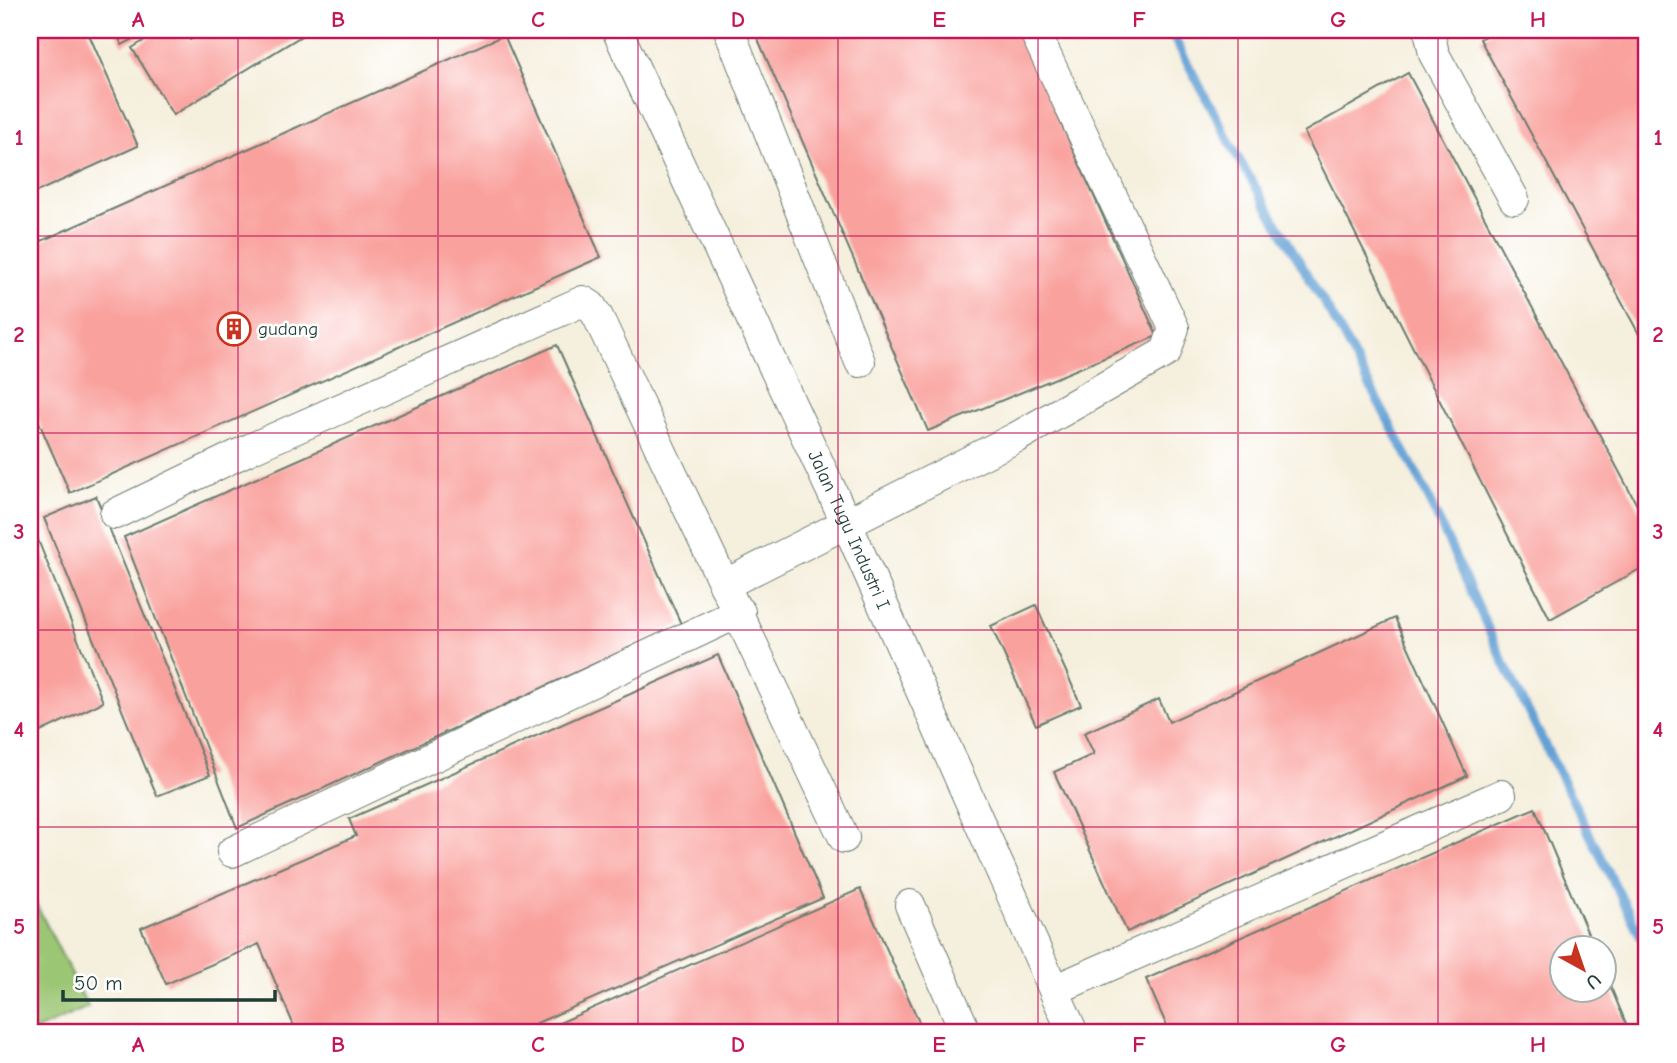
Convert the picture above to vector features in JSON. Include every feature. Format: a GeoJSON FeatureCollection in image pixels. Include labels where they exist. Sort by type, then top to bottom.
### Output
{"type":"FeatureCollection","features":[{"type":"Feature","properties":{"kind":"street","name":"Jalan Tugu Industri I"},"geometry":{"type":"LineString","coordinates":[[617,30],[846,522],[1073,1033]]}},
{"type":"Feature","properties":{"kind":"street"},"geometry":{"type":"LineString","coordinates":[[730,30],[860,362]]}},
{"type":"Feature","properties":{"kind":"street"},"geometry":{"type":"LineString","coordinates":[[724,585],[1017,437],[1166,352],[1174,328],[1034,30]]}},
{"type":"Feature","properties":{"kind":"street"},"geometry":{"type":"LineString","coordinates":[[1429,30],[1434,54],[1514,199]]}},
{"type":"Feature","properties":{"kind":"street"},"geometry":{"type":"LineString","coordinates":[[115,514],[252,449],[583,301],[592,306],[598,317],[724,585],[740,612],[844,838]]}},
{"type":"Feature","properties":{"kind":"street"},"geometry":{"type":"LineString","coordinates":[[232,852],[740,612]]}},
{"type":"Feature","properties":{"kind":"street"},"geometry":{"type":"LineString","coordinates":[[1054,990],[1501,795]]}},
{"type":"Feature","properties":{"kind":"street"},"geometry":{"type":"LineString","coordinates":[[910,905],[966,1033]]}},
{"type":"Feature","properties":{"kind":"green space"},"geometry":{"type":"Polygon","coordinates":[[[30,892],[88,1007],[30,1033],[30,892]]]}},
{"type":"Feature","properties":{"kind":"building"},"geometry":{"type":"Polygon","coordinates":[[[30,30],[87,30],[138,146],[30,195],[30,30]]]}},
{"type":"Feature","properties":{"kind":"building"},"geometry":{"type":"Polygon","coordinates":[[[115,30],[152,30],[122,45],[115,30]]]}},
{"type":"Feature","properties":{"kind":"building"},"geometry":{"type":"Polygon","coordinates":[[[162,30],[184,30],[190,40],[207,30],[311,30],[173,115],[132,48],[162,30]]]}},
{"type":"Feature","properties":{"kind":"building"},"geometry":{"type":"Polygon","coordinates":[[[754,30],[1019,30],[1157,336],[928,431],[754,30]]]}},
{"type":"Feature","properties":{"kind":"building"},"geometry":{"type":"Polygon","coordinates":[[[1494,30],[1647,30],[1647,349],[1480,39],[1494,30]]]}},
{"type":"Feature","properties":{"kind":"building","name":"gudang"},"geometry":{"type":"Polygon","coordinates":[[[504,35],[601,257],[70,493],[30,402],[30,246],[504,35]]]}},
{"type":"Feature","properties":{"kind":"building"},"geometry":{"type":"Polygon","coordinates":[[[1408,73],[1647,524],[1647,565],[1550,619],[1304,132],[1408,73]]]}},
{"type":"Feature","properties":{"kind":"building"},"geometry":{"type":"Polygon","coordinates":[[[557,345],[681,624],[237,828],[124,537],[557,345]]]}},
{"type":"Feature","properties":{"kind":"building"},"geometry":{"type":"Polygon","coordinates":[[[96,496],[210,775],[157,796],[44,518],[96,496]]]}},
{"type":"Feature","properties":{"kind":"building"},"geometry":{"type":"Polygon","coordinates":[[[30,520],[103,702],[30,737],[30,520]]]}},
{"type":"Feature","properties":{"kind":"building"},"geometry":{"type":"Polygon","coordinates":[[[1036,605],[1081,705],[1036,725],[991,626],[1036,605]]]}},
{"type":"Feature","properties":{"kind":"building"},"geometry":{"type":"Polygon","coordinates":[[[1395,618],[1467,776],[1127,932],[1054,772],[1094,754],[1084,733],[1159,699],[1169,722],[1395,618]]]}},
{"type":"Feature","properties":{"kind":"building"},"geometry":{"type":"Polygon","coordinates":[[[718,655],[823,898],[514,1033],[297,1033],[259,944],[166,984],[141,928],[356,836],[349,819],[718,655]]]}},
{"type":"Feature","properties":{"kind":"building"},"geometry":{"type":"Polygon","coordinates":[[[1535,808],[1588,934],[1548,934],[1548,1004],[1618,1004],[1630,1033],[1170,1033],[1146,979],[1535,808]]]}},
{"type":"Feature","properties":{"kind":"building"},"geometry":{"type":"Polygon","coordinates":[[[860,889],[924,1033],[537,1033],[860,889]]]}},
{"type":"Feature","properties":{"kind":"waterway"},"geometry":{"type":"LineString","coordinates":[[1170,30],[1237,156],[1336,323],[1421,482],[1503,661],[1647,949]]}},
{"type":"Feature","properties":{"kind":"place","name":"gudang"},"geometry":{"type":"Point","coordinates":[234,329]}}]}
